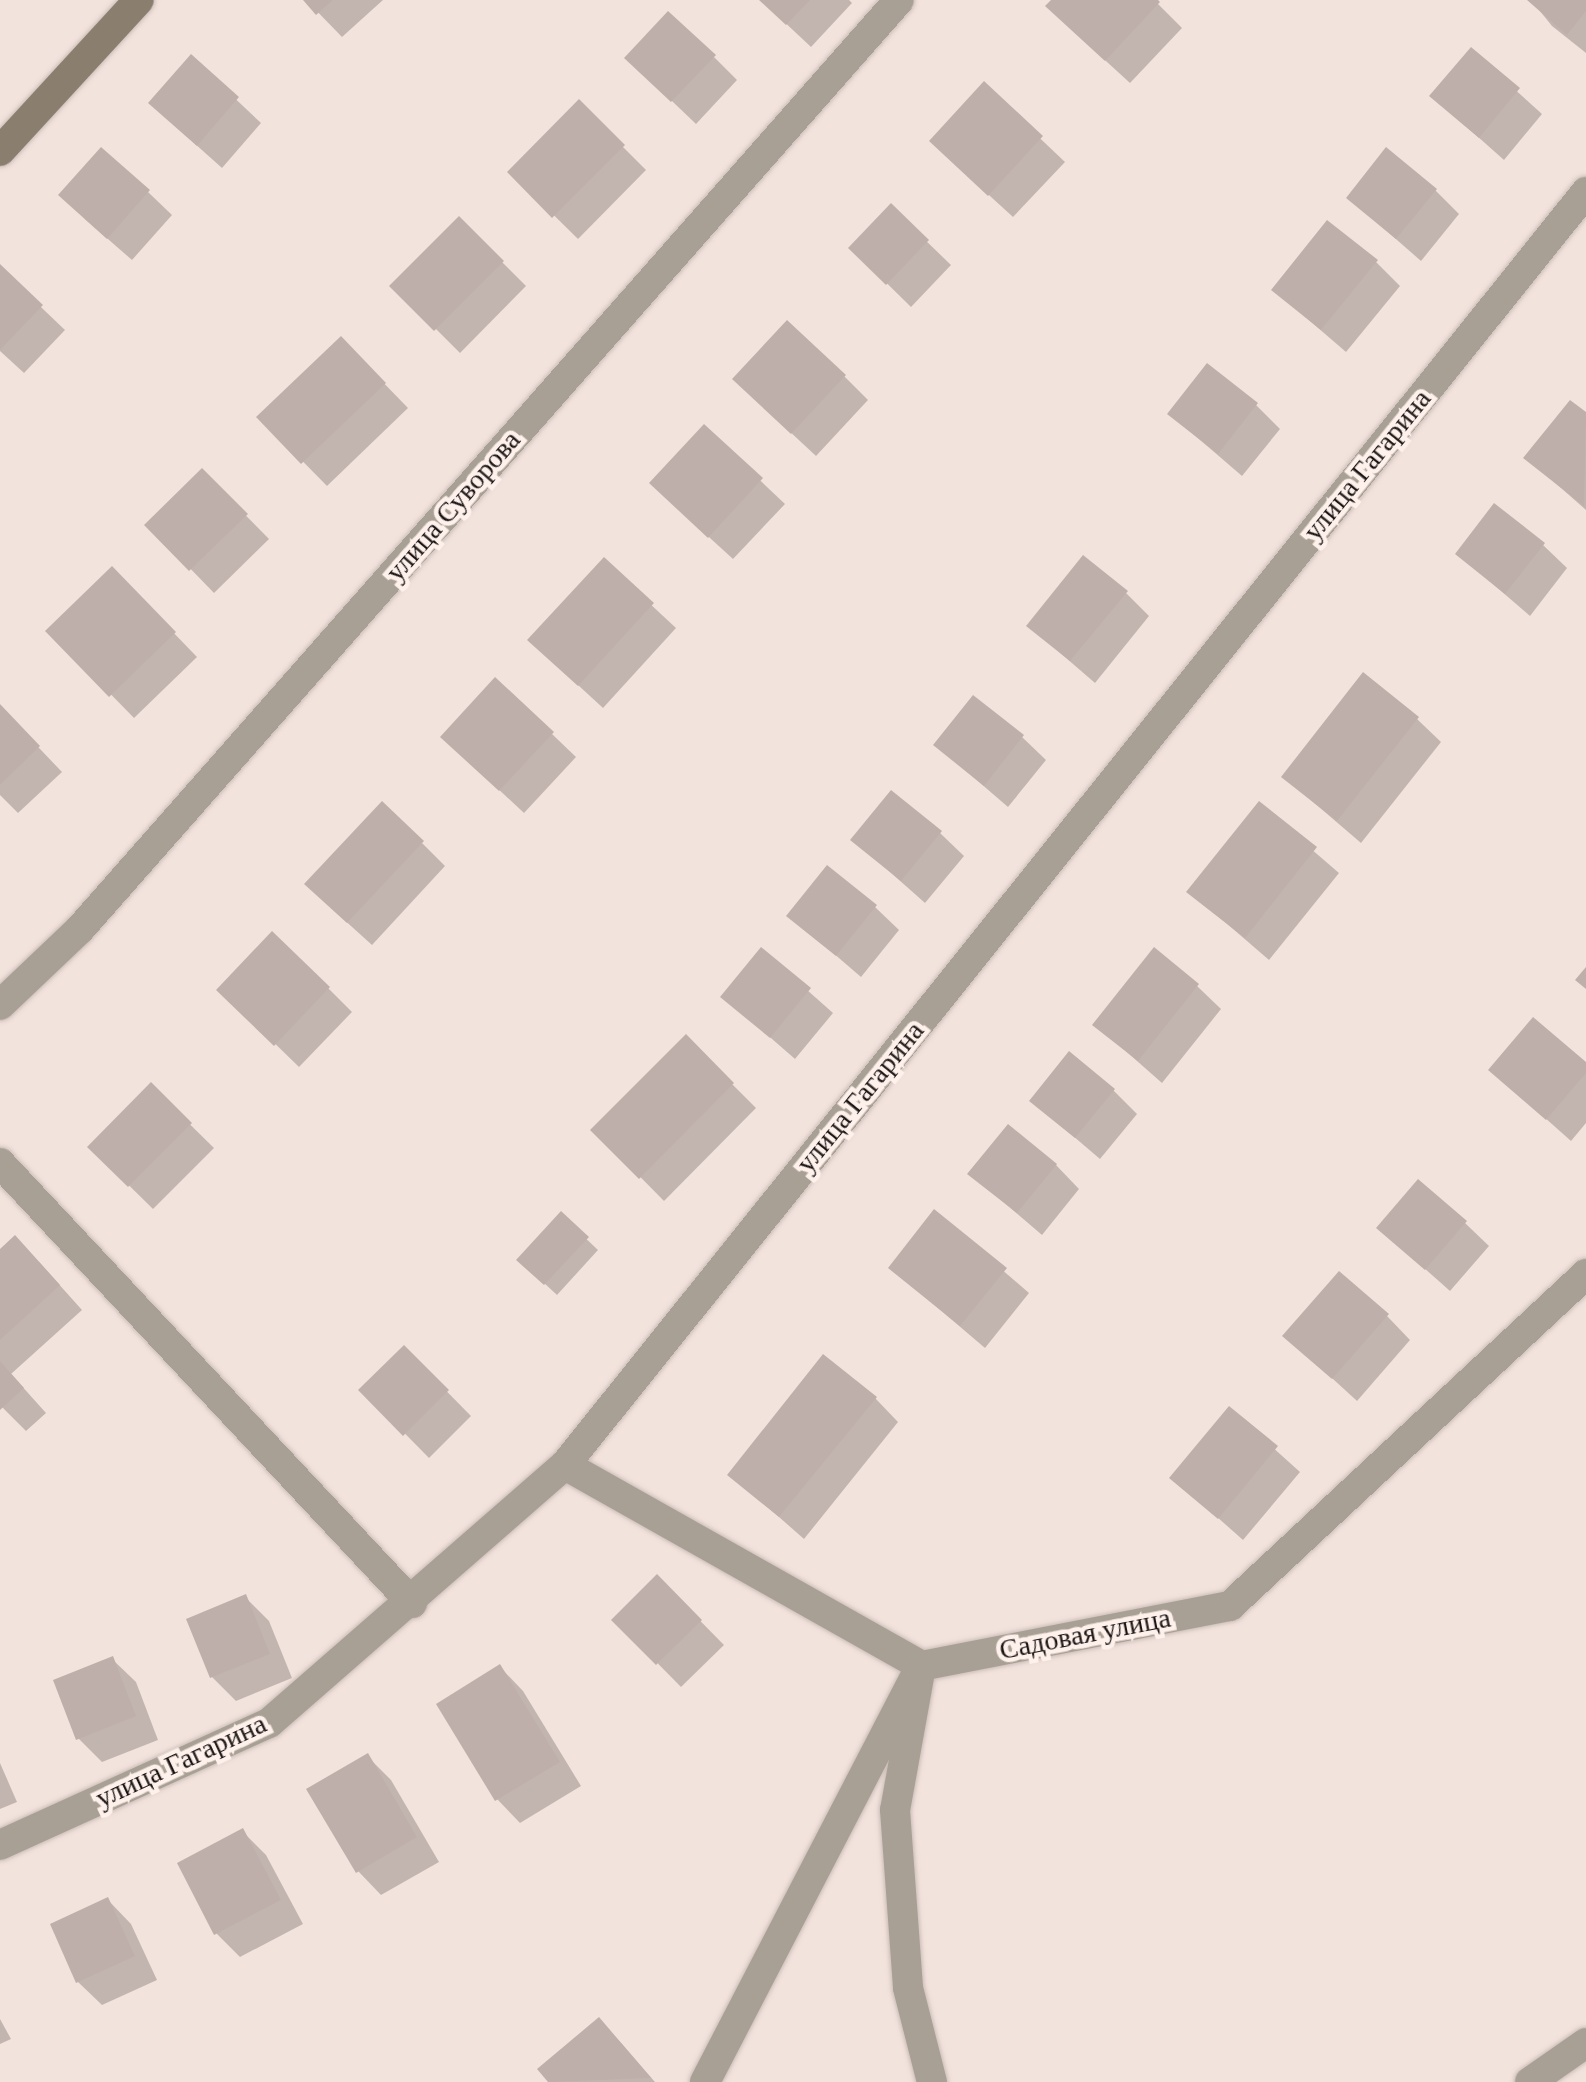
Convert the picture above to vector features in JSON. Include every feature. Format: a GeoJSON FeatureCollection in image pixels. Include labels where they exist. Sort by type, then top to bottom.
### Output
{"type":"FeatureCollection","features":[{"type":"Feature","properties":{"kind":"main road"},"geometry":{"type":"LineString","coordinates":[[0,151],[139,0]]}},
{"type":"Feature","properties":{"kind":"street","name":"улица Суворова"},"geometry":{"type":"LineString","coordinates":[[0,1005],[80,929],[899,0]]}},
{"type":"Feature","properties":{"kind":"street","name":"улица Гагарина"},"geometry":{"type":"LineString","coordinates":[[0,1844],[270,1723],[412,1603],[565,1465],[1586,192]]}},
{"type":"Feature","properties":{"kind":"street"},"geometry":{"type":"LineString","coordinates":[[0,1163],[412,1603]]}},
{"type":"Feature","properties":{"kind":"street","name":"Садовая улица"},"geometry":{"type":"LineString","coordinates":[[921,1666],[1230,1606],[1586,1274]]}},
{"type":"Feature","properties":{"kind":"street"},"geometry":{"type":"LineString","coordinates":[[565,1465],[921,1666]]}},
{"type":"Feature","properties":{"kind":"street"},"geometry":{"type":"LineString","coordinates":[[705,2082],[921,1666]]}},
{"type":"Feature","properties":{"kind":"street"},"geometry":{"type":"LineString","coordinates":[[921,1666],[896,1810],[908,1988],[932,2082]]}},
{"type":"Feature","properties":{"kind":"street"},"geometry":{"type":"LineString","coordinates":[[1530,2082],[1586,2043]]}},
{"type":"Feature","properties":{"kind":"building"},"geometry":{"type":"Polygon","coordinates":[[[303,0],[333,0],[316,15],[303,0]]]}},
{"type":"Feature","properties":{"kind":"building"},"geometry":{"type":"Polygon","coordinates":[[[759,0],[810,0],[786,25],[759,0]]]}},
{"type":"Feature","properties":{"kind":"building"},"geometry":{"type":"Polygon","coordinates":[[[1051,0],[1160,2],[1105,61],[1045,6],[1051,0]]]}},
{"type":"Feature","properties":{"kind":"building"},"geometry":{"type":"Polygon","coordinates":[[[1527,0],[1586,0],[1586,11],[1567,35],[1527,0]]]}},
{"type":"Feature","properties":{"kind":"building"},"geometry":{"type":"Polygon","coordinates":[[[668,11],[716,55],[671,102],[624,58],[668,11]]]}},
{"type":"Feature","properties":{"kind":"building"},"geometry":{"type":"Polygon","coordinates":[[[1471,47],[1520,88],[1479,138],[1429,96],[1471,47]]]}},
{"type":"Feature","properties":{"kind":"building"},"geometry":{"type":"Polygon","coordinates":[[[191,54],[239,97],[197,146],[148,103],[191,54]]]}},
{"type":"Feature","properties":{"kind":"building"},"geometry":{"type":"Polygon","coordinates":[[[984,81],[1043,136],[988,196],[929,141],[984,81]]]}},
{"type":"Feature","properties":{"kind":"building"},"geometry":{"type":"Polygon","coordinates":[[[579,99],[625,145],[552,218],[507,172],[579,99]]]}},
{"type":"Feature","properties":{"kind":"building"},"geometry":{"type":"Polygon","coordinates":[[[101,147],[150,190],[107,239],[58,195],[101,147]]]}},
{"type":"Feature","properties":{"kind":"building"},"geometry":{"type":"Polygon","coordinates":[[[1386,147],[1437,189],[1396,239],[1346,198],[1386,147]]]}},
{"type":"Feature","properties":{"kind":"building"},"geometry":{"type":"Polygon","coordinates":[[[891,203],[929,240],[886,285],[848,248],[891,203]]]}},
{"type":"Feature","properties":{"kind":"building"},"geometry":{"type":"Polygon","coordinates":[[[459,216],[504,261],[434,331],[389,286],[459,216]]]}},
{"type":"Feature","properties":{"kind":"building"},"geometry":{"type":"Polygon","coordinates":[[[1327,220],[1378,260],[1321,330],[1271,290],[1327,220]]]}},
{"type":"Feature","properties":{"kind":"building"},"geometry":{"type":"Polygon","coordinates":[[[0,264],[43,305],[0,350],[0,264]]]}},
{"type":"Feature","properties":{"kind":"building"},"geometry":{"type":"Polygon","coordinates":[[[787,320],[846,375],[791,434],[732,379],[787,320]]]}},
{"type":"Feature","properties":{"kind":"building"},"geometry":{"type":"Polygon","coordinates":[[[341,336],[386,383],[301,464],[256,417],[341,336]]]}},
{"type":"Feature","properties":{"kind":"building"},"geometry":{"type":"Polygon","coordinates":[[[1207,363],[1258,403],[1218,454],[1167,414],[1207,363]]]}},
{"type":"Feature","properties":{"kind":"building"},"geometry":{"type":"Polygon","coordinates":[[[1570,400],[1586,412],[1584,506],[1523,458],[1570,400]]]}},
{"type":"Feature","properties":{"kind":"building"},"geometry":{"type":"Polygon","coordinates":[[[704,424],[763,478],[708,538],[649,483],[704,424]]]}},
{"type":"Feature","properties":{"kind":"building"},"geometry":{"type":"Polygon","coordinates":[[[202,468],[248,514],[189,571],[144,525],[202,468]]]}},
{"type":"Feature","properties":{"kind":"building"},"geometry":{"type":"Polygon","coordinates":[[[1494,503],[1545,543],[1505,594],[1455,554],[1494,503]]]}},
{"type":"Feature","properties":{"kind":"building"},"geometry":{"type":"Polygon","coordinates":[[[1083,555],[1128,591],[1070,661],[1026,626],[1083,555]]]}},
{"type":"Feature","properties":{"kind":"building"},"geometry":{"type":"Polygon","coordinates":[[[604,557],[654,603],[578,686],[527,640],[604,557]]]}},
{"type":"Feature","properties":{"kind":"building"},"geometry":{"type":"Polygon","coordinates":[[[112,566],[176,632],[109,697],[45,631],[112,566]]]}},
{"type":"Feature","properties":{"kind":"building"},"geometry":{"type":"Polygon","coordinates":[[[1363,672],[1419,717],[1337,821],[1281,777],[1363,672]]]}},
{"type":"Feature","properties":{"kind":"building"},"geometry":{"type":"Polygon","coordinates":[[[495,677],[554,732],[499,791],[440,737],[495,677]]]}},
{"type":"Feature","properties":{"kind":"building"},"geometry":{"type":"Polygon","coordinates":[[[973,695],[1024,735],[984,786],[933,745],[973,695]]]}},
{"type":"Feature","properties":{"kind":"building"},"geometry":{"type":"Polygon","coordinates":[[[0,704],[40,746],[0,785],[0,704]]]}},
{"type":"Feature","properties":{"kind":"building"},"geometry":{"type":"Polygon","coordinates":[[[891,790],[942,831],[901,881],[850,840],[891,790]]]}},
{"type":"Feature","properties":{"kind":"building"},"geometry":{"type":"Polygon","coordinates":[[[382,801],[424,841],[347,923],[304,884],[382,801]]]}},
{"type":"Feature","properties":{"kind":"building"},"geometry":{"type":"Polygon","coordinates":[[[1259,801],[1317,847],[1245,938],[1186,892],[1259,801]]]}},
{"type":"Feature","properties":{"kind":"building"},"geometry":{"type":"Polygon","coordinates":[[[827,865],[877,905],[836,956],[786,916],[827,865]]]}},
{"type":"Feature","properties":{"kind":"building"},"geometry":{"type":"Polygon","coordinates":[[[272,931],[330,987],[274,1046],[216,990],[272,931]]]}},
{"type":"Feature","properties":{"kind":"building"},"geometry":{"type":"Polygon","coordinates":[[[761,947],[811,988],[770,1038],[720,997],[761,947]]]}},
{"type":"Feature","properties":{"kind":"building"},"geometry":{"type":"Polygon","coordinates":[[[1154,947],[1199,984],[1138,1061],[1092,1025],[1154,947]]]}},
{"type":"Feature","properties":{"kind":"building"},"geometry":{"type":"Polygon","coordinates":[[[1586,967],[1586,989],[1575,980],[1586,967]]]}},
{"type":"Feature","properties":{"kind":"building"},"geometry":{"type":"Polygon","coordinates":[[[1533,1017],[1586,1062],[1586,1073],[1546,1120],[1488,1070],[1533,1017]]]}},
{"type":"Feature","properties":{"kind":"building"},"geometry":{"type":"Polygon","coordinates":[[[686,1034],[734,1083],[639,1179],[590,1130],[686,1034]]]}},
{"type":"Feature","properties":{"kind":"building"},"geometry":{"type":"Polygon","coordinates":[[[1069,1051],[1115,1089],[1075,1138],[1029,1101],[1069,1051]]]}},
{"type":"Feature","properties":{"kind":"building"},"geometry":{"type":"Polygon","coordinates":[[[151,1082],[192,1123],[128,1187],[87,1147],[151,1082]]]}},
{"type":"Feature","properties":{"kind":"building"},"geometry":{"type":"Polygon","coordinates":[[[1008,1124],[1057,1164],[1017,1213],[967,1174],[1008,1124]]]}},
{"type":"Feature","properties":{"kind":"building"},"geometry":{"type":"Polygon","coordinates":[[[1418,1179],[1467,1221],[1425,1270],[1376,1228],[1418,1179]]]}},
{"type":"Feature","properties":{"kind":"building"},"geometry":{"type":"Polygon","coordinates":[[[934,1209],[1007,1268],[960,1326],[888,1268],[934,1209]]]}},
{"type":"Feature","properties":{"kind":"building"},"geometry":{"type":"Polygon","coordinates":[[[561,1211],[589,1237],[544,1285],[516,1260],[561,1211]]]}},
{"type":"Feature","properties":{"kind":"building"},"geometry":{"type":"Polygon","coordinates":[[[15,1235],[60,1285],[0,1340],[0,1249],[15,1235]]]}},
{"type":"Feature","properties":{"kind":"building"},"geometry":{"type":"Polygon","coordinates":[[[1339,1271],[1389,1314],[1332,1379],[1282,1336],[1339,1271]]]}},
{"type":"Feature","properties":{"kind":"building"},"geometry":{"type":"Polygon","coordinates":[[[404,1345],[449,1390],[403,1436],[358,1390],[404,1345]]]}},
{"type":"Feature","properties":{"kind":"building"},"geometry":{"type":"Polygon","coordinates":[[[823,1354],[877,1397],[779,1517],[727,1475],[823,1354]]]}},
{"type":"Feature","properties":{"kind":"building"},"geometry":{"type":"Polygon","coordinates":[[[0,1361],[24,1388],[0,1410],[0,1361]]]}},
{"type":"Feature","properties":{"kind":"building"},"geometry":{"type":"Polygon","coordinates":[[[1229,1406],[1278,1446],[1218,1519],[1169,1478],[1229,1406]]]}},
{"type":"Feature","properties":{"kind":"building"},"geometry":{"type":"Polygon","coordinates":[[[657,1574],[702,1620],[656,1665],[611,1620],[657,1574]]]}},
{"type":"Feature","properties":{"kind":"building"},"geometry":{"type":"Polygon","coordinates":[[[246,1594],[270,1654],[210,1678],[186,1619],[246,1594]]]}},
{"type":"Feature","properties":{"kind":"building"},"geometry":{"type":"Polygon","coordinates":[[[113,1656],[136,1716],[76,1740],[53,1680],[113,1656]]]}},
{"type":"Feature","properties":{"kind":"building"},"geometry":{"type":"Polygon","coordinates":[[[500,1664],[560,1762],[495,1801],[436,1704],[500,1664]]]}},
{"type":"Feature","properties":{"kind":"building"},"geometry":{"type":"Polygon","coordinates":[[[368,1753],[417,1837],[356,1873],[306,1789],[368,1753]]]}},
{"type":"Feature","properties":{"kind":"building"},"geometry":{"type":"Polygon","coordinates":[[[243,1828],[281,1900],[214,1935],[177,1863],[243,1828]]]}},
{"type":"Feature","properties":{"kind":"building"},"geometry":{"type":"Polygon","coordinates":[[[108,1897],[135,1956],[76,1983],[50,1924],[108,1897]]]}},
{"type":"Feature","properties":{"kind":"building"},"geometry":{"type":"Polygon","coordinates":[[[599,2017],[651,2078],[548,2082],[537,2069],[599,2017]]]}}]}
